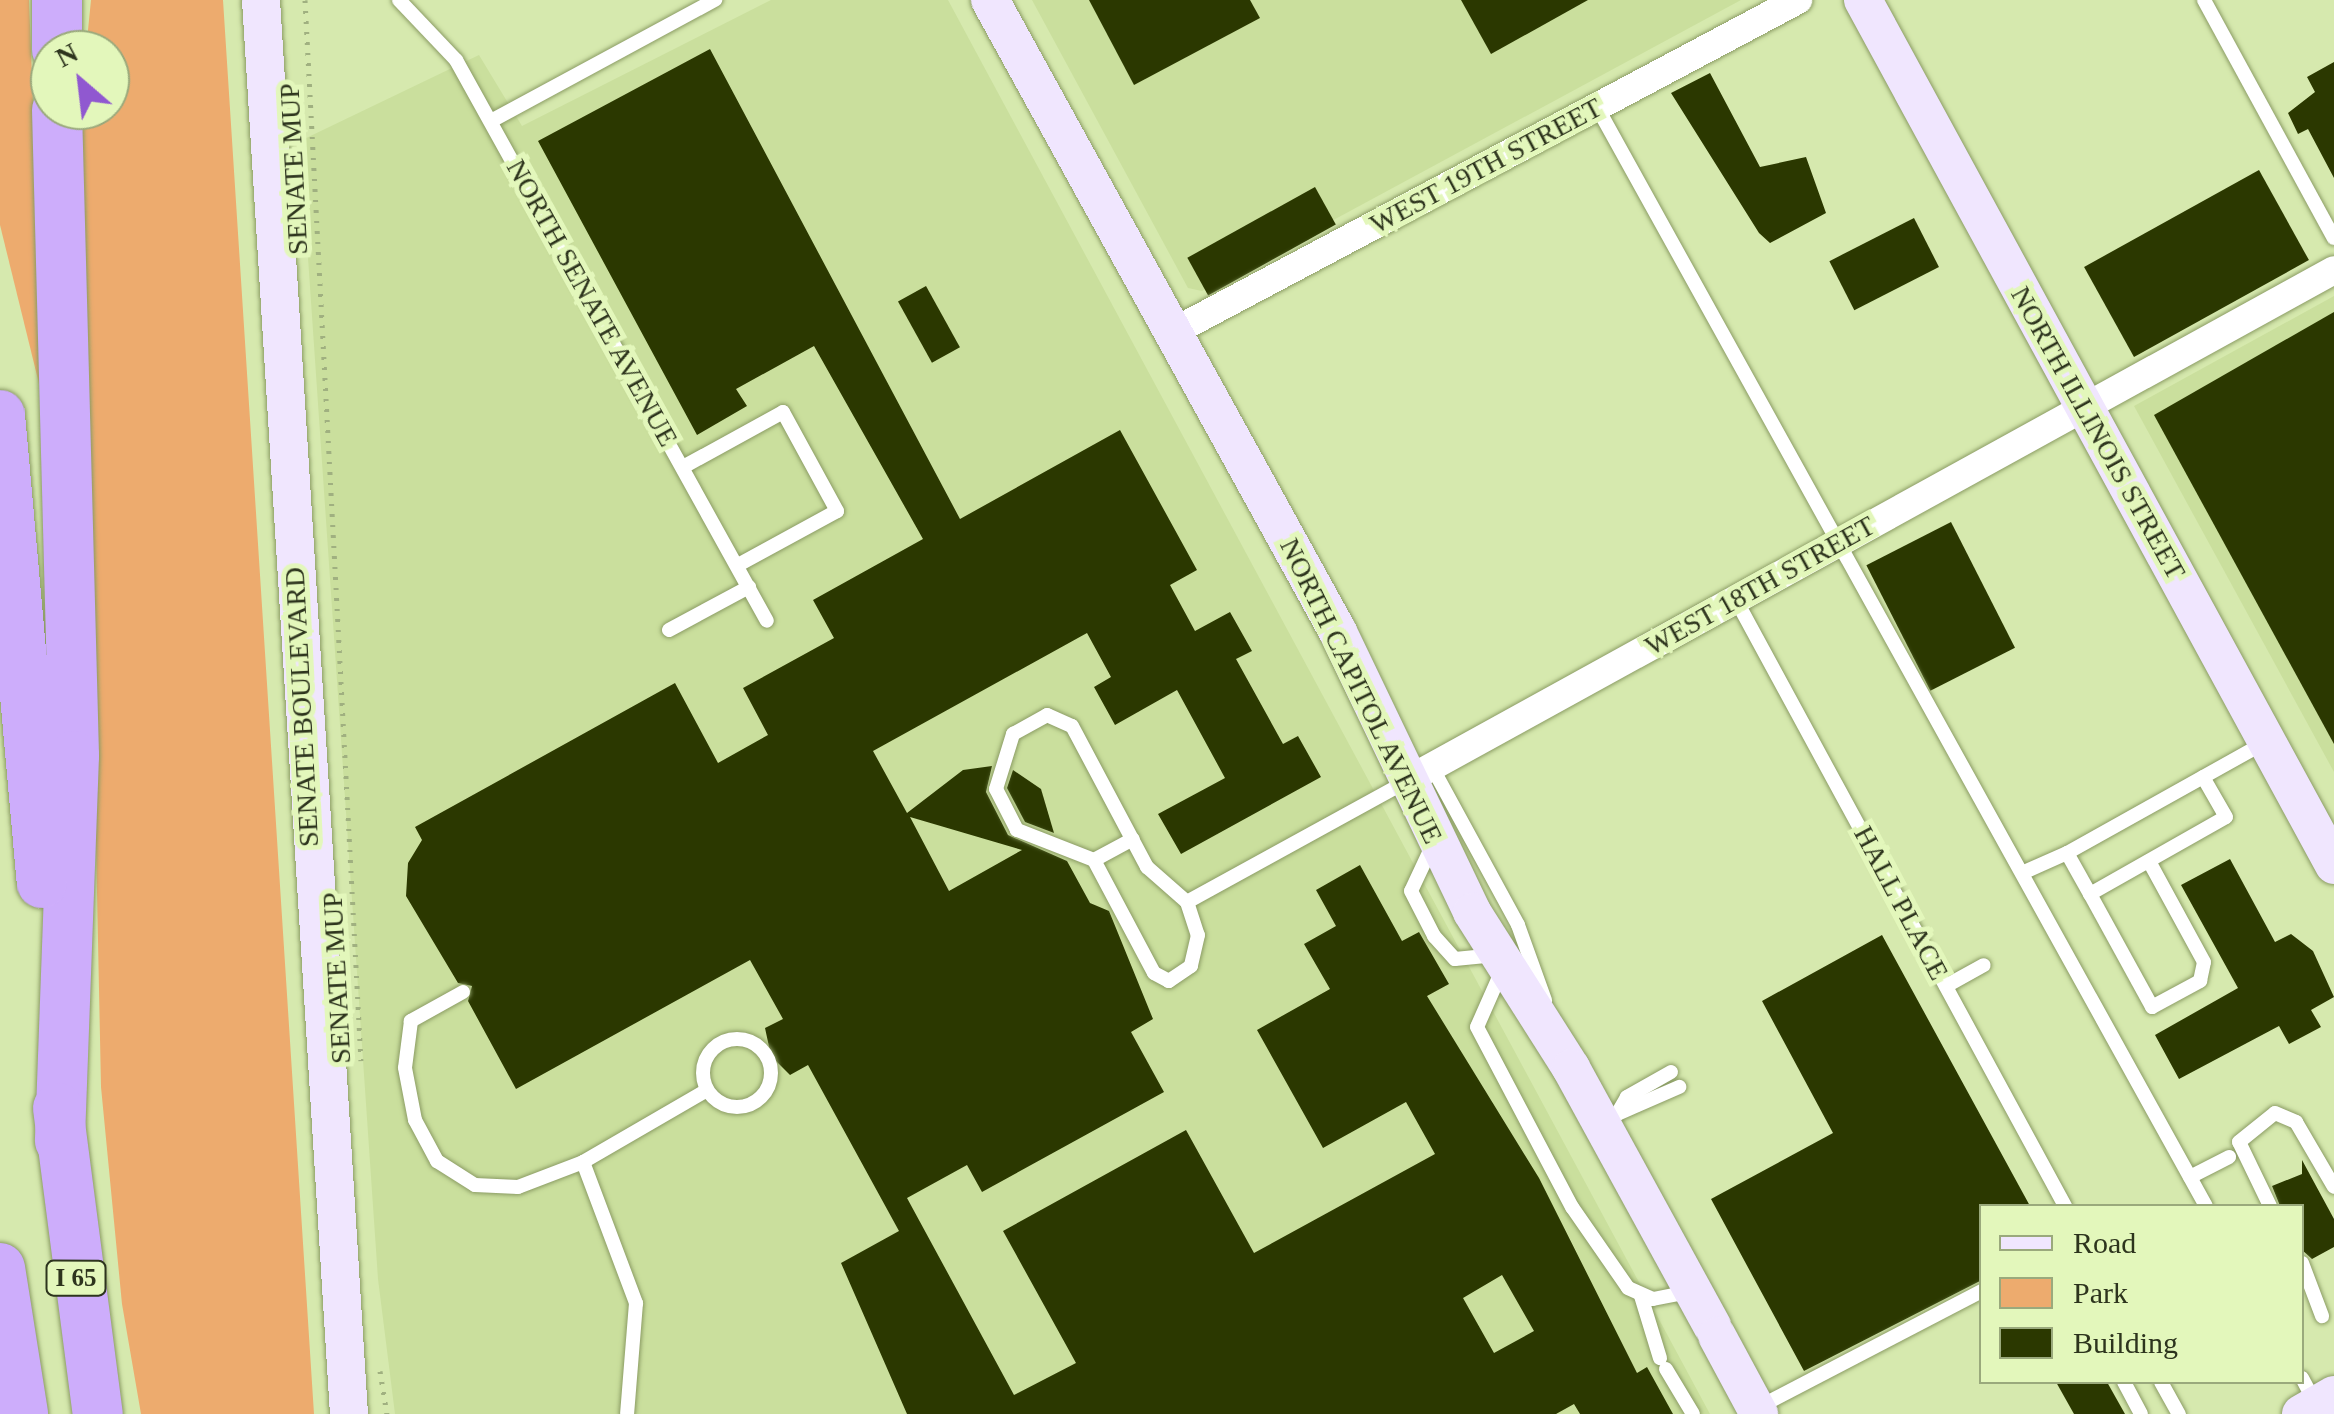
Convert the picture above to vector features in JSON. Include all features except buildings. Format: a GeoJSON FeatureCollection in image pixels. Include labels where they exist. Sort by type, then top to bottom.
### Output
{"type":"FeatureCollection","features":[{"type":"Feature","properties":{"kind":"highway"},"geometry":{"type":"LineString","coordinates":[[57,0],[57,30]]}},
{"type":"Feature","properties":{"kind":"highway"},"geometry":{"type":"LineString","coordinates":[[58,130],[74,756],[60,1141]]}},
{"type":"Feature","properties":{"kind":"highway","name":"I 65"},"geometry":{"type":"LineString","coordinates":[[0,415],[60,1141],[98,1414]]}},
{"type":"Feature","properties":{"kind":"highway","name":"I 65"},"geometry":{"type":"LineString","coordinates":[[0,1268],[22,1414]]}},
{"type":"Feature","properties":{"kind":"main road","name":"SENATE BOULEVARD"},"geometry":{"type":"LineString","coordinates":[[261,0],[349,1414]]}},
{"type":"Feature","properties":{"kind":"main road","name":"NORTH CAPITOL AVENUE"},"geometry":{"type":"LineString","coordinates":[[990,0],[1419,774],[1434,842],[1501,961],[1609,1118],[1693,1292],[1758,1411]]}},
{"type":"Feature","properties":{"kind":"main road","name":"NORTH ILLINOIS STREET"},"geometry":{"type":"LineString","coordinates":[[1863,0],[2334,865]]}},
{"type":"Feature","properties":{"kind":"street","name":"WEST 19TH STREET"},"geometry":{"type":"LineString","coordinates":[[1174,332],[1798,0]]}},
{"type":"Feature","properties":{"kind":"street","name":"WEST 18TH STREET"},"geometry":{"type":"LineString","coordinates":[[1419,774],[2334,270]]}},
{"type":"Feature","properties":{"kind":"lane","name":"NORTH SENATE AVENUE"},"geometry":{"type":"LineString","coordinates":[[399,0],[444,40],[768,621]]}},
{"type":"Feature","properties":{"kind":"lane"},"geometry":{"type":"LineString","coordinates":[[2204,0],[2334,238]]}},
{"type":"Feature","properties":{"kind":"lane"},"geometry":{"type":"LineString","coordinates":[[491,121],[707,2]]}},
{"type":"Feature","properties":{"kind":"lane"},"geometry":{"type":"LineString","coordinates":[[1597,107],[2205,1204]]}},
{"type":"Feature","properties":{"kind":"lane"},"geometry":{"type":"LineString","coordinates":[[683,467],[783,412],[836,511],[738,565]]}},
{"type":"Feature","properties":{"kind":"lane"},"geometry":{"type":"LineString","coordinates":[[669,630],[749,586]]}},
{"type":"Feature","properties":{"kind":"lane","name":"HALL PLACE"},"geometry":{"type":"LineString","coordinates":[[1736,600],[2065,1204]]}},
{"type":"Feature","properties":{"kind":"lane"},"geometry":{"type":"LineString","coordinates":[[1048,714],[1072,726],[1132,840],[1187,902],[1198,935],[1191,966],[1169,981],[1154,974],[1094,860],[1018,830],[996,790],[1013,734],[1048,714]]}},
{"type":"Feature","properties":{"kind":"lane"},"geometry":{"type":"LineString","coordinates":[[2022,873],[2267,742]]}},
{"type":"Feature","properties":{"kind":"lane"},"geometry":{"type":"LineString","coordinates":[[1419,774],[1518,926],[1571,1068]]}},
{"type":"Feature","properties":{"kind":"lane","name":"WEST 18TH STREET"},"geometry":{"type":"LineString","coordinates":[[1187,902],[1419,774]]}},
{"type":"Feature","properties":{"kind":"lane"},"geometry":{"type":"LineString","coordinates":[[2090,894],[2226,817],[2203,777]]}},
{"type":"Feature","properties":{"kind":"lane"},"geometry":{"type":"LineString","coordinates":[[1094,860],[1132,840]]}},
{"type":"Feature","properties":{"kind":"lane"},"geometry":{"type":"LineString","coordinates":[[2067,852],[2152,1008],[2200,981],[2204,962],[2149,861]]}},
{"type":"Feature","properties":{"kind":"lane"},"geometry":{"type":"LineString","coordinates":[[1501,961],[1476,1027],[1572,1208],[1611,1270],[1641,1296],[1663,1363],[1693,1414]]}},
{"type":"Feature","properties":{"kind":"lane"},"geometry":{"type":"LineString","coordinates":[[1946,986],[1984,965]]}},
{"type":"Feature","properties":{"kind":"lane"},"geometry":{"type":"LineString","coordinates":[[463,992],[410,1021],[405,1068],[416,1120],[437,1161],[475,1186],[518,1188],[583,1162],[706,1090]]}},
{"type":"Feature","properties":{"kind":"lane"},"geometry":{"type":"LineString","coordinates":[[723,1042],[756,1045],[770,1062],[769,1084],[745,1106],[723,1104],[706,1090],[707,1057],[723,1042]]}},
{"type":"Feature","properties":{"kind":"lane"},"geometry":{"type":"LineString","coordinates":[[1609,1118],[1627,1097],[1672,1072]]}},
{"type":"Feature","properties":{"kind":"lane"},"geometry":{"type":"LineString","coordinates":[[1609,1118],[1680,1087]]}},
{"type":"Feature","properties":{"kind":"lane"},"geometry":{"type":"LineString","coordinates":[[2269,1204],[2239,1142],[2275,1113],[2296,1122],[2334,1188]]}},
{"type":"Feature","properties":{"kind":"lane"},"geometry":{"type":"LineString","coordinates":[[2190,1177],[2229,1157]]}},
{"type":"Feature","properties":{"kind":"lane"},"geometry":{"type":"LineString","coordinates":[[583,1162],[636,1303],[627,1414]]}},
{"type":"Feature","properties":{"kind":"lane"},"geometry":{"type":"LineString","coordinates":[[2304,1268],[2322,1316]]}},
{"type":"Feature","properties":{"kind":"lane"},"geometry":{"type":"LineString","coordinates":[[1641,1296],[1693,1292]]}},
{"type":"Feature","properties":{"kind":"lane"},"geometry":{"type":"LineString","coordinates":[[1758,1411],[1979,1292]]}},
{"type":"Feature","properties":{"kind":"lane"},"geometry":{"type":"LineString","coordinates":[[2125,1384],[2141,1414]]}},
{"type":"Feature","properties":{"kind":"lane"},"geometry":{"type":"LineString","coordinates":[[2162,1384],[2178,1414]]}},
{"type":"Feature","properties":{"kind":"path","name":"SENATE MUP"},"geometry":{"type":"LineString","coordinates":[[305,0],[362,1072]]}},
{"type":"Feature","properties":{"kind":"path"},"geometry":{"type":"LineString","coordinates":[[376,1350],[387,1414]]}},
{"type":"Feature","properties":{"kind":"shaded area"},"geometry":{"type":"Polygon","coordinates":[[[771,0],[948,0],[1710,1414],[395,1414],[378,1279],[300,141],[479,55],[522,126],[771,0]]]}},
{"type":"Feature","properties":{"kind":"shaded area"},"geometry":{"type":"Polygon","coordinates":[[[1032,0],[1741,0],[1202,291],[1188,288],[1032,0]]]}},
{"type":"Feature","properties":{"kind":"shaded area"},"geometry":{"type":"Polygon","coordinates":[[[2334,296],[2334,772],[2134,406],[2334,296]]]}},
{"type":"Feature","properties":{"kind":"green space"},"geometry":{"type":"Polygon","coordinates":[[[0,0],[29,0],[30,130],[34,130],[45,408],[0,225],[0,0]]]}},
{"type":"Feature","properties":{"kind":"green space"},"geometry":{"type":"Polygon","coordinates":[[[91,0],[223,0],[314,1414],[141,1414],[122,1304],[101,1087],[81,130],[130,130],[130,30],[88,30],[91,0]]]}}]}
